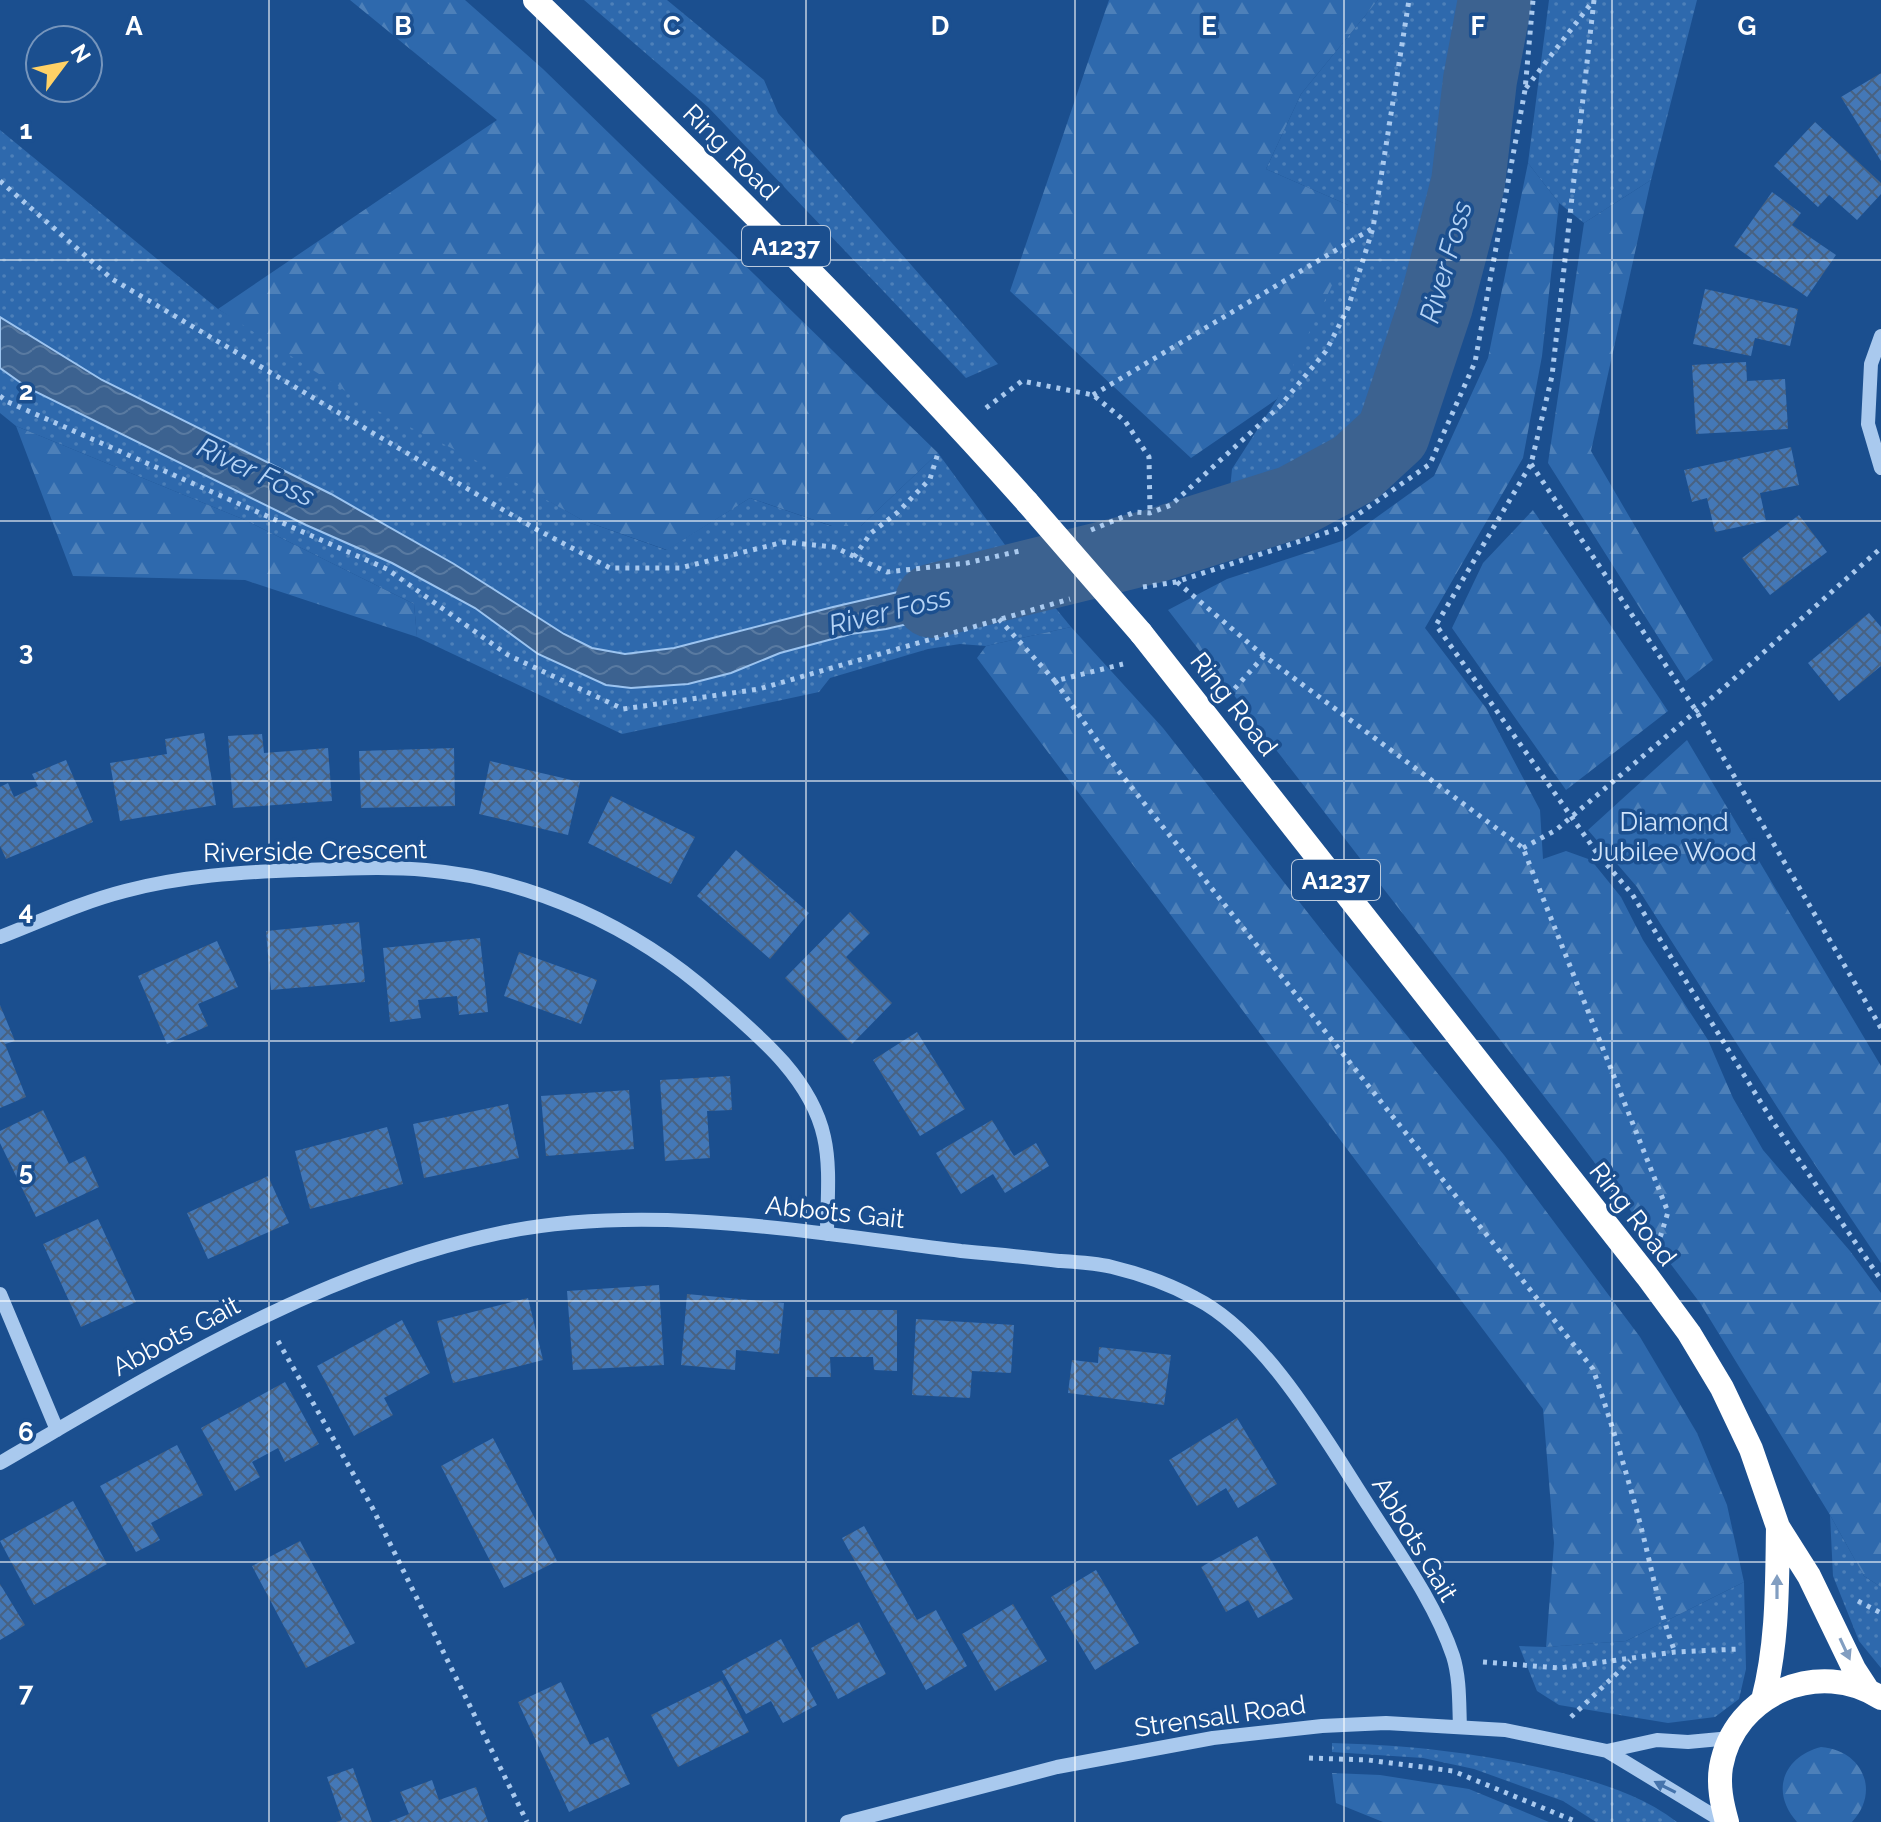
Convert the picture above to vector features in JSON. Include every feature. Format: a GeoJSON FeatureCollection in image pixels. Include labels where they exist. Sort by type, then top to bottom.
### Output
{"type":"FeatureCollection","features":[{"type":"Feature","properties":{"kind":"highway","name":"Ring Road"},"geometry":{"type":"LineString","coordinates":[[535,0],[785,245],[960,427],[1141,633],[1209,717],[1689,1333],[1722,1388],[1751,1449],[1778,1527],[1809,1576],[1854,1669],[1874,1694]]}},
{"type":"Feature","properties":{"kind":"highway","name":"Ring Road"},"geometry":{"type":"LineString","coordinates":[[1763,1700],[1770,1673],[1776,1611],[1778,1527]]}},
{"type":"Feature","properties":{"kind":"highway"},"geometry":{"type":"LineString","coordinates":[[1725,1822],[1720,1796],[1721,1766],[1731,1738],[1745,1717],[1763,1700],[1787,1686],[1813,1680],[1841,1681],[1874,1694]]}},
{"type":"Feature","properties":{"kind":"street"},"geometry":{"type":"LineString","coordinates":[[1881,336],[1871,364],[1868,424],[1881,468]]}},
{"type":"Feature","properties":{"kind":"street","name":"Riverside Crescent"},"geometry":{"type":"LineString","coordinates":[[0,937],[124,891],[192,877],[351,868],[424,869],[469,876],[528,891],[585,913],[646,944],[699,983],[783,1062],[810,1099],[825,1140],[827,1234]]}},
{"type":"Feature","properties":{"kind":"street","name":"Abbots Gait"},"geometry":{"type":"LineString","coordinates":[[0,1463],[132,1386],[264,1316],[361,1273],[435,1249],[503,1232],[575,1223],[655,1219],[827,1234],[1109,1266],[1163,1283],[1201,1301],[1238,1329],[1305,1409],[1409,1569],[1454,1659],[1460,1727]]}},
{"type":"Feature","properties":{"kind":"street"},"geometry":{"type":"LineString","coordinates":[[0,1294],[57,1430]]}},
{"type":"Feature","properties":{"kind":"street","name":"Strensall Road"},"geometry":{"type":"LineString","coordinates":[[847,1822],[1057,1767],[1213,1738],[1322,1726],[1386,1723],[1505,1730],[1607,1751],[1725,1822]]}},
{"type":"Feature","properties":{"kind":"street","name":"Strensall Road"},"geometry":{"type":"LineString","coordinates":[[1607,1751],[1657,1740],[1688,1742],[1731,1738]]}},
{"type":"Feature","properties":{"kind":"path"},"geometry":{"type":"LineString","coordinates":[[854,557],[871,533],[898,512],[930,479],[938,453],[960,427],[1022,381],[1093,395],[1125,421],[1149,457],[1150,513],[1171,505],[1280,406],[1326,351],[1348,308],[1373,228],[1409,0]]}},
{"type":"Feature","properties":{"kind":"path"},"geometry":{"type":"LineString","coordinates":[[1132,588],[1176,582],[1337,529],[1430,464],[1475,362],[1525,90],[1533,0]]}},
{"type":"Feature","properties":{"kind":"path"},"geometry":{"type":"LineString","coordinates":[[1525,90],[1594,0]]}},
{"type":"Feature","properties":{"kind":"path"},"geometry":{"type":"LineString","coordinates":[[1594,0],[1552,376],[1531,464],[1436,625],[1597,853],[1632,894],[1773,1122],[1881,1280]]}},
{"type":"Feature","properties":{"kind":"path"},"geometry":{"type":"LineString","coordinates":[[0,181],[112,279],[534,528],[610,568],[680,568],[784,542],[834,547],[887,572],[967,563]]}},
{"type":"Feature","properties":{"kind":"path"},"geometry":{"type":"LineString","coordinates":[[1093,395],[1373,228]]}},
{"type":"Feature","properties":{"kind":"path"},"geometry":{"type":"LineString","coordinates":[[0,396],[387,569],[508,655],[623,709],[759,689],[1083,596]]}},
{"type":"Feature","properties":{"kind":"path"},"geometry":{"type":"LineString","coordinates":[[1531,464],[1695,709],[1881,1028]]}},
{"type":"Feature","properties":{"kind":"path"},"geometry":{"type":"LineString","coordinates":[[1523,848],[1556,830],[1728,684],[1881,548]]}},
{"type":"Feature","properties":{"kind":"path"},"geometry":{"type":"LineString","coordinates":[[1176,582],[1264,656],[1523,848],[1668,1212],[1647,1276]]}},
{"type":"Feature","properties":{"kind":"path"},"geometry":{"type":"LineString","coordinates":[[999,618],[1055,681],[1117,769],[1593,1369],[1615,1432],[1664,1622],[1675,1652]]}},
{"type":"Feature","properties":{"kind":"path"},"geometry":{"type":"LineString","coordinates":[[1055,681],[1159,655]]}},
{"type":"Feature","properties":{"kind":"path"},"geometry":{"type":"LineString","coordinates":[[1209,717],[1264,656]]}},
{"type":"Feature","properties":{"kind":"path"},"geometry":{"type":"LineString","coordinates":[[264,1316],[372,1507],[527,1822]]}},
{"type":"Feature","properties":{"kind":"path"},"geometry":{"type":"LineString","coordinates":[[1849,1600],[1865,1603],[1881,1613]]}},
{"type":"Feature","properties":{"kind":"path"},"geometry":{"type":"LineString","coordinates":[[1454,1659],[1560,1668],[1675,1652],[1749,1648]]}},
{"type":"Feature","properties":{"kind":"path"},"geometry":{"type":"LineString","coordinates":[[1550,1737],[1631,1660]]}},
{"type":"Feature","properties":{"kind":"path"},"geometry":{"type":"LineString","coordinates":[[1307,1758],[1368,1760],[1453,1771],[1577,1822]]}},
{"type":"Feature","properties":{"kind":"green space"},"geometry":{"type":"Polygon","coordinates":[[[350,0],[465,0],[543,69],[938,453],[861,526],[832,526],[750,498],[667,550],[582,520],[483,464],[372,408],[218,309],[497,120],[350,0]]]}},
{"type":"Feature","properties":{"kind":"green space"},"geometry":{"type":"Polygon","coordinates":[[[584,0],[667,0],[764,80],[778,113],[998,364],[966,378],[708,107],[584,0]]]}},
{"type":"Feature","properties":{"kind":"green space"},"geometry":{"type":"Polygon","coordinates":[[[1109,0],[1378,0],[1301,94],[1266,169],[1348,205],[1336,277],[1277,399],[1191,458],[1010,291],[1109,0]]]}},
{"type":"Feature","properties":{"kind":"green space"},"geometry":{"type":"Polygon","coordinates":[[[1378,0],[1466,0],[1442,149],[1389,367],[1364,423],[1317,467],[1229,500],[1232,469],[1277,399],[1348,205],[1266,169],[1301,94],[1378,0]]]}},
{"type":"Feature","properties":{"kind":"green space"},"geometry":{"type":"Polygon","coordinates":[[[1549,0],[1697,0],[1651,180],[1584,223],[1559,203],[1528,163],[1549,0]]]}},
{"type":"Feature","properties":{"kind":"green space"},"geometry":{"type":"Polygon","coordinates":[[[0,130],[218,309],[582,520],[666,550],[750,498],[831,526],[861,526],[938,453],[1019,564],[674,648],[625,654],[592,648],[102,380],[0,317],[0,130]]]}},
{"type":"Feature","properties":{"kind":"green space"},"geometry":{"type":"Polygon","coordinates":[[[1528,163],[1559,203],[1542,356],[1523,458],[1425,628],[1486,708],[1540,810],[1543,859],[1566,851],[1591,860],[1621,897],[1643,940],[1708,1040],[1733,1098],[1763,1150],[1850,1251],[1881,1293],[1881,1587],[1864,1576],[1700,1303],[1168,610],[1227,579],[1345,540],[1434,476],[1488,358],[1528,163]]]}},
{"type":"Feature","properties":{"kind":"green space"},"geometry":{"type":"Polygon","coordinates":[[[1651,180],[1591,451],[1713,660],[1686,681],[1548,463],[1584,223],[1651,180]]]}},
{"type":"Feature","properties":{"kind":"green space"},"geometry":{"type":"Polygon","coordinates":[[[0,368],[28,388],[306,525],[392,563],[475,608],[538,654],[631,688],[688,684],[731,673],[786,647],[978,608],[1040,589],[1071,627],[986,646],[960,644],[928,649],[830,678],[819,692],[622,734],[417,637],[414,604],[245,520],[16,426],[0,413],[0,368]]]}},
{"type":"Feature","properties":{"kind":"green space"},"geometry":{"type":"Polygon","coordinates":[[[16,426],[245,520],[414,604],[417,637],[245,580],[73,576],[16,426]]]}},
{"type":"Feature","properties":{"kind":"green space","name":"Diamond Jubilee Wood"},"geometry":{"type":"Polygon","coordinates":[[[1533,510],[1668,711],[1566,790],[1452,628],[1483,563],[1533,510]]]}},
{"type":"Feature","properties":{"kind":"green space"},"geometry":{"type":"Polygon","coordinates":[[[1071,627],[1163,728],[1330,941],[1504,1155],[1640,1337],[1697,1433],[1727,1505],[1744,1582],[1626,1641],[1546,1647],[1554,1543],[1543,1409],[977,658],[986,646],[1071,627]]]}},
{"type":"Feature","properties":{"kind":"green space","name":"Diamond Jubilee Wood"},"geometry":{"type":"Polygon","coordinates":[[[1687,740],[1881,1066],[1881,1263],[1795,1135],[1637,887],[1588,830],[1687,740]]]}},
{"type":"Feature","properties":{"kind":"green space"},"geometry":{"type":"Polygon","coordinates":[[[1830,1515],[1864,1576],[1881,1587],[1881,1668],[1859,1641],[1833,1576],[1830,1515]]]}},
{"type":"Feature","properties":{"kind":"green space"},"geometry":{"type":"Polygon","coordinates":[[[1744,1582],[1746,1669],[1739,1699],[1715,1717],[1668,1723],[1559,1705],[1537,1691],[1519,1646],[1626,1641],[1744,1582]]]}},
{"type":"Feature","properties":{"kind":"green space"},"geometry":{"type":"Polygon","coordinates":[[[1332,1743],[1440,1750],[1546,1769],[1631,1795],[1677,1822],[1596,1822],[1563,1801],[1474,1769],[1423,1758],[1332,1752],[1332,1743]]]}},
{"type":"Feature","properties":{"kind":"green space"},"geometry":{"type":"Polygon","coordinates":[[[1821,1747],[1847,1756],[1863,1774],[1865,1798],[1852,1822],[1797,1822],[1784,1799],[1785,1777],[1790,1767],[1797,1759],[1821,1747]]]}},
{"type":"Feature","properties":{"kind":"green space"},"geometry":{"type":"Polygon","coordinates":[[[1332,1773],[1380,1775],[1469,1789],[1549,1822],[1383,1822],[1336,1803],[1332,1773]]]}},
{"type":"Feature","properties":{"kind":"water"},"geometry":{"type":"Polygon","coordinates":[[[0,317],[102,380],[331,494],[592,648],[625,654],[674,648],[1019,564],[1040,589],[978,608],[851,634],[780,653],[731,673],[688,684],[631,688],[606,685],[538,654],[475,608],[392,563],[306,525],[28,388],[0,368],[0,317]]]}},
{"type":"Feature","properties":{"kind":"building"},"geometry":{"type":"Polygon","coordinates":[[[1881,73],[1881,161],[1841,97],[1881,73]]]}},
{"type":"Feature","properties":{"kind":"building"},"geometry":{"type":"Polygon","coordinates":[[[1815,122],[1881,183],[1881,194],[1857,220],[1829,195],[1818,207],[1774,166],[1815,122]]]}},
{"type":"Feature","properties":{"kind":"building"},"geometry":{"type":"Polygon","coordinates":[[[1772,192],[1801,213],[1792,225],[1836,255],[1807,297],[1734,246],[1772,192]]]}},
{"type":"Feature","properties":{"kind":"building"},"geometry":{"type":"Polygon","coordinates":[[[1705,289],[1798,309],[1790,346],[1755,338],[1751,356],[1693,344],[1705,289]]]}},
{"type":"Feature","properties":{"kind":"building"},"geometry":{"type":"Polygon","coordinates":[[[1746,362],[1747,381],[1785,379],[1788,429],[1696,434],[1692,365],[1746,362]]]}},
{"type":"Feature","properties":{"kind":"building"},"geometry":{"type":"Polygon","coordinates":[[[1791,447],[1799,485],[1760,493],[1766,521],[1715,532],[1707,498],[1692,502],[1684,470],[1791,447]]]}},
{"type":"Feature","properties":{"kind":"building"},"geometry":{"type":"Polygon","coordinates":[[[1799,515],[1827,552],[1770,595],[1742,558],[1799,515]]]}},
{"type":"Feature","properties":{"kind":"building"},"geometry":{"type":"Polygon","coordinates":[[[1869,613],[1881,627],[1881,666],[1839,701],[1808,663],[1869,613]]]}},
{"type":"Feature","properties":{"kind":"building"},"geometry":{"type":"Polygon","coordinates":[[[204,733],[216,805],[120,821],[110,763],[167,754],[165,739],[204,733]]]}},
{"type":"Feature","properties":{"kind":"building"},"geometry":{"type":"Polygon","coordinates":[[[262,734],[264,753],[328,748],[332,801],[233,808],[228,736],[262,734]]]}},
{"type":"Feature","properties":{"kind":"building"},"geometry":{"type":"Polygon","coordinates":[[[454,748],[455,806],[361,808],[359,751],[454,748]]]}},
{"type":"Feature","properties":{"kind":"building"},"geometry":{"type":"Polygon","coordinates":[[[66,760],[93,822],[6,859],[0,846],[0,787],[8,783],[14,797],[38,786],[32,774],[66,760]]]}},
{"type":"Feature","properties":{"kind":"building"},"geometry":{"type":"Polygon","coordinates":[[[490,761],[580,782],[568,835],[479,814],[490,761]]]}},
{"type":"Feature","properties":{"kind":"building"},"geometry":{"type":"Polygon","coordinates":[[[611,796],[695,837],[671,884],[588,843],[611,796]]]}},
{"type":"Feature","properties":{"kind":"building"},"geometry":{"type":"Polygon","coordinates":[[[736,850],[809,913],[770,959],[697,896],[736,850]]]}},
{"type":"Feature","properties":{"kind":"building"},"geometry":{"type":"Polygon","coordinates":[[[850,912],[870,933],[846,957],[892,1003],[852,1044],[785,978],[850,912]]]}},
{"type":"Feature","properties":{"kind":"building"},"geometry":{"type":"Polygon","coordinates":[[[359,922],[365,982],[271,990],[266,931],[359,922]]]}},
{"type":"Feature","properties":{"kind":"building"},"geometry":{"type":"Polygon","coordinates":[[[480,938],[488,1012],[459,1015],[457,996],[418,1000],[421,1018],[390,1022],[383,948],[480,938]]]}},
{"type":"Feature","properties":{"kind":"building"},"geometry":{"type":"Polygon","coordinates":[[[217,941],[238,987],[198,1004],[208,1026],[167,1044],[138,976],[217,941]]]}},
{"type":"Feature","properties":{"kind":"building"},"geometry":{"type":"Polygon","coordinates":[[[519,952],[597,980],[581,1024],[504,996],[519,952]]]}},
{"type":"Feature","properties":{"kind":"building"},"geometry":{"type":"Polygon","coordinates":[[[0,1005],[15,1041],[5,1044],[26,1097],[0,1108],[0,1005]]]}},
{"type":"Feature","properties":{"kind":"building"},"geometry":{"type":"Polygon","coordinates":[[[917,1032],[965,1109],[920,1136],[873,1060],[917,1032]]]}},
{"type":"Feature","properties":{"kind":"building"},"geometry":{"type":"Polygon","coordinates":[[[730,1076],[732,1110],[707,1111],[710,1158],[665,1161],[660,1080],[730,1076]]]}},
{"type":"Feature","properties":{"kind":"building"},"geometry":{"type":"Polygon","coordinates":[[[629,1090],[634,1149],[546,1156],[541,1096],[629,1090]]]}},
{"type":"Feature","properties":{"kind":"building"},"geometry":{"type":"Polygon","coordinates":[[[508,1104],[519,1158],[424,1178],[413,1124],[508,1104]]]}},
{"type":"Feature","properties":{"kind":"building"},"geometry":{"type":"Polygon","coordinates":[[[43,1110],[69,1164],[85,1156],[99,1187],[36,1217],[0,1143],[0,1131],[43,1110]]]}},
{"type":"Feature","properties":{"kind":"building"},"geometry":{"type":"Polygon","coordinates":[[[992,1120],[1014,1156],[1036,1143],[1049,1166],[1005,1193],[993,1174],[961,1194],[936,1153],[992,1120]]]}},
{"type":"Feature","properties":{"kind":"building"},"geometry":{"type":"Polygon","coordinates":[[[387,1127],[403,1184],[310,1209],[295,1151],[387,1127]]]}},
{"type":"Feature","properties":{"kind":"building"},"geometry":{"type":"Polygon","coordinates":[[[268,1176],[289,1223],[208,1259],[187,1213],[268,1176]]]}},
{"type":"Feature","properties":{"kind":"building"},"geometry":{"type":"Polygon","coordinates":[[[98,1219],[136,1302],[81,1327],[43,1244],[98,1219]]]}},
{"type":"Feature","properties":{"kind":"building"},"geometry":{"type":"Polygon","coordinates":[[[659,1285],[664,1365],[573,1370],[567,1291],[659,1285]]]}},
{"type":"Feature","properties":{"kind":"building"},"geometry":{"type":"Polygon","coordinates":[[[687,1294],[784,1303],[779,1354],[736,1350],[735,1370],[681,1365],[687,1294]]]}},
{"type":"Feature","properties":{"kind":"building"},"geometry":{"type":"Polygon","coordinates":[[[528,1298],[543,1360],[453,1383],[437,1321],[528,1298]]]}},
{"type":"Feature","properties":{"kind":"building"},"geometry":{"type":"Polygon","coordinates":[[[806,1310],[897,1310],[897,1371],[874,1370],[873,1357],[830,1357],[831,1377],[806,1377],[806,1310]]]}},
{"type":"Feature","properties":{"kind":"building"},"geometry":{"type":"Polygon","coordinates":[[[916,1319],[1014,1325],[1011,1373],[972,1371],[970,1398],[912,1395],[916,1319]]]}},
{"type":"Feature","properties":{"kind":"building"},"geometry":{"type":"Polygon","coordinates":[[[402,1320],[430,1373],[384,1398],[393,1415],[354,1436],[317,1366],[402,1320]]]}},
{"type":"Feature","properties":{"kind":"building"},"geometry":{"type":"Polygon","coordinates":[[[1099,1347],[1171,1355],[1164,1405],[1068,1393],[1072,1360],[1098,1363],[1099,1347]]]}},
{"type":"Feature","properties":{"kind":"building"},"geometry":{"type":"Polygon","coordinates":[[[285,1382],[319,1444],[285,1462],[278,1448],[252,1462],[260,1477],[235,1491],[201,1428],[285,1382]]]}},
{"type":"Feature","properties":{"kind":"building"},"geometry":{"type":"Polygon","coordinates":[[[1237,1418],[1277,1484],[1238,1508],[1226,1488],[1197,1506],[1169,1460],[1237,1418]]]}},
{"type":"Feature","properties":{"kind":"building"},"geometry":{"type":"Polygon","coordinates":[[[493,1438],[557,1561],[504,1588],[441,1466],[493,1438]]]}},
{"type":"Feature","properties":{"kind":"building"},"geometry":{"type":"Polygon","coordinates":[[[177,1445],[203,1495],[151,1523],[160,1540],[136,1552],[100,1486],[177,1445]]]}},
{"type":"Feature","properties":{"kind":"building"},"geometry":{"type":"Polygon","coordinates":[[[73,1501],[107,1564],[34,1605],[0,1541],[73,1501]]]}},
{"type":"Feature","properties":{"kind":"building"},"geometry":{"type":"Polygon","coordinates":[[[864,1526],[917,1620],[936,1610],[967,1666],[926,1690],[842,1538],[864,1526]]]}},
{"type":"Feature","properties":{"kind":"building"},"geometry":{"type":"Polygon","coordinates":[[[1257,1536],[1293,1599],[1258,1618],[1248,1600],[1226,1612],[1201,1567],[1257,1536]]]}},
{"type":"Feature","properties":{"kind":"building"},"geometry":{"type":"Polygon","coordinates":[[[300,1541],[355,1643],[306,1668],[252,1566],[300,1541]]]}},
{"type":"Feature","properties":{"kind":"building"},"geometry":{"type":"Polygon","coordinates":[[[1096,1570],[1139,1643],[1095,1670],[1051,1597],[1096,1570]]]}},
{"type":"Feature","properties":{"kind":"building"},"geometry":{"type":"Polygon","coordinates":[[[0,1584],[25,1625],[0,1640],[0,1584]]]}},
{"type":"Feature","properties":{"kind":"building"},"geometry":{"type":"Polygon","coordinates":[[[1013,1604],[1047,1661],[995,1691],[962,1634],[1013,1604]]]}},
{"type":"Feature","properties":{"kind":"building"},"geometry":{"type":"Polygon","coordinates":[[[859,1622],[886,1674],[838,1699],[811,1648],[859,1622]]]}},
{"type":"Feature","properties":{"kind":"building"},"geometry":{"type":"Polygon","coordinates":[[[781,1639],[817,1705],[783,1723],[771,1701],[746,1714],[722,1671],[781,1639]]]}},
{"type":"Feature","properties":{"kind":"building"},"geometry":{"type":"Polygon","coordinates":[[[722,1680],[749,1732],[678,1767],[651,1715],[722,1680]]]}},
{"type":"Feature","properties":{"kind":"building"},"geometry":{"type":"Polygon","coordinates":[[[561,1682],[590,1745],[608,1737],[630,1784],[569,1812],[518,1702],[561,1682]]]}},
{"type":"Feature","properties":{"kind":"building"},"geometry":{"type":"Polygon","coordinates":[[[353,1768],[372,1822],[336,1822],[342,1820],[327,1777],[353,1768]]]}},
{"type":"Feature","properties":{"kind":"building"},"geometry":{"type":"Polygon","coordinates":[[[432,1780],[439,1800],[476,1787],[488,1822],[389,1822],[409,1814],[400,1792],[432,1780]]]}},
{"type":"Feature","properties":{"kind":"waterway","name":"River Foss"},"geometry":{"type":"LineString","coordinates":[[932,601],[1154,546],[1293,502],[1356,468],[1393,434],[1436,305],[1468,183],[1480,80],[1495,0]]}}]}
